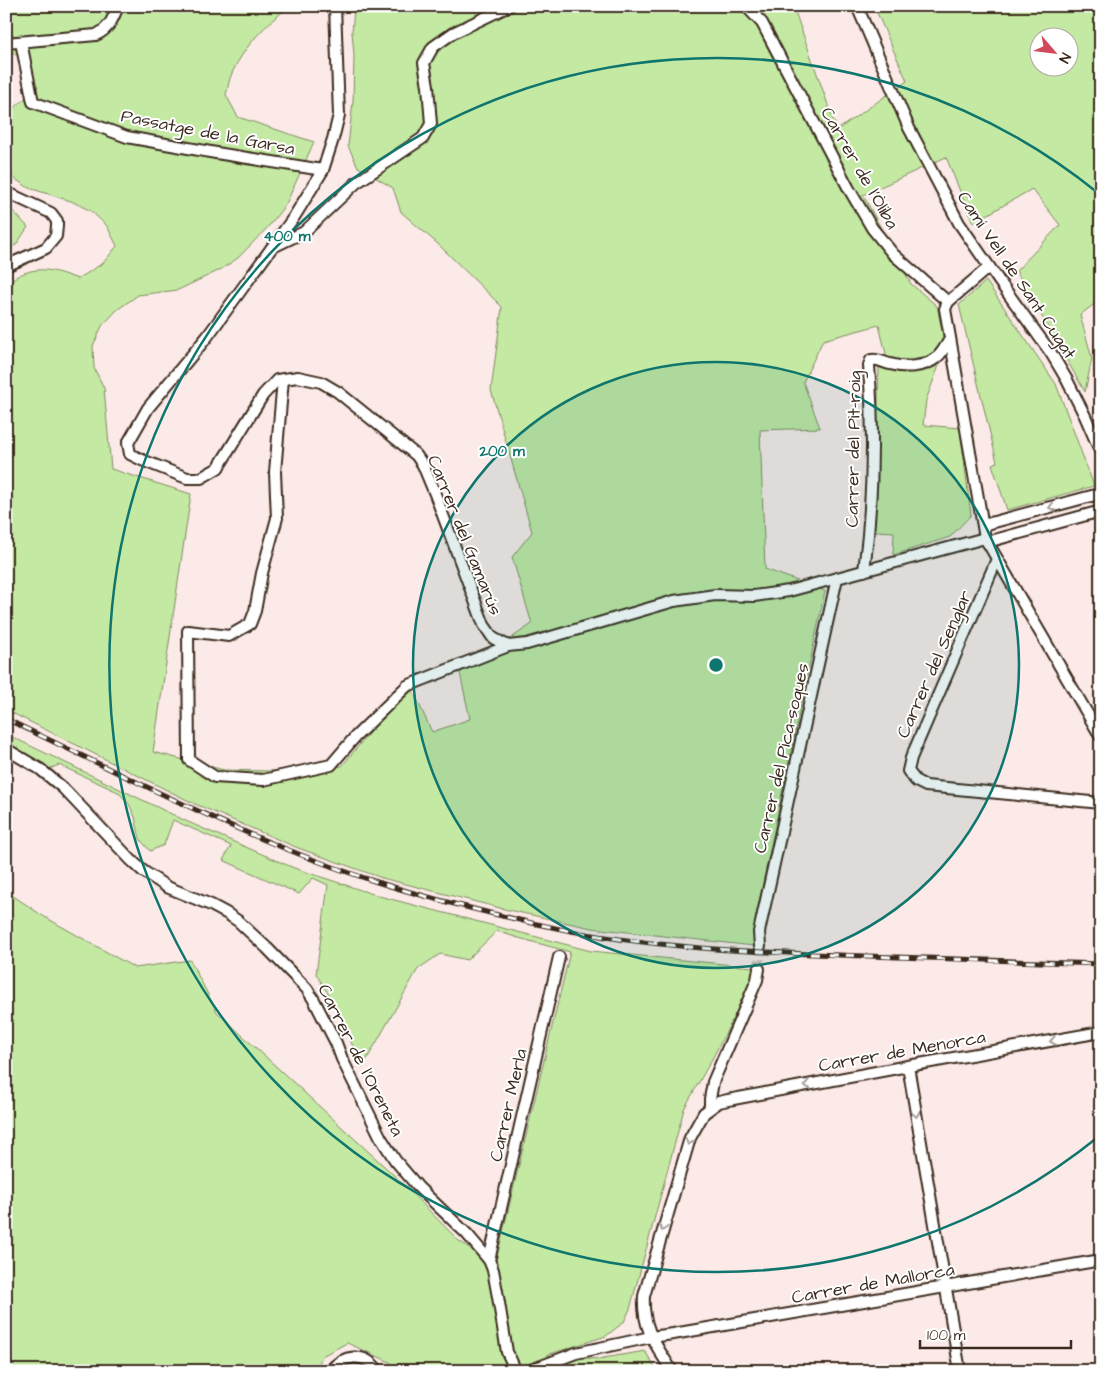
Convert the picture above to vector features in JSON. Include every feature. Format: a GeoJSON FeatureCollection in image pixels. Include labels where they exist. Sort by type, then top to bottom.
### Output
{"type":"FeatureCollection","features":[{"type":"Feature","properties":{"kind":"street"},"geometry":{"type":"LineString","coordinates":[[6,43],[96,35],[106,30],[114,18],[118,6]]}},
{"type":"Feature","properties":{"kind":"street"},"geometry":{"type":"LineString","coordinates":[[335,6],[339,114],[333,139],[322,170],[294,217],[272,248],[207,337],[148,408],[128,443],[130,454],[142,460],[187,478],[201,478],[218,468],[263,395],[277,380],[283,379],[275,472],[277,518],[262,573],[255,611],[250,624],[229,636],[188,631],[189,760],[215,777],[263,780],[331,765],[355,737],[408,686],[508,646],[527,644],[674,601],[715,595],[754,596],[789,591],[1101,511]]}},
{"type":"Feature","properties":{"kind":"street"},"geometry":{"type":"LineString","coordinates":[[272,248],[304,232],[362,178],[423,138],[431,124],[424,64],[433,47],[453,33],[509,6]]}},
{"type":"Feature","properties":{"kind":"street","name":"Carrer de l'Òliba"},"geometry":{"type":"LineString","coordinates":[[746,6],[762,23],[849,189],[872,228],[893,254],[948,302]]}},
{"type":"Feature","properties":{"kind":"street","name":"Camí Vell de Sant Cugat"},"geometry":{"type":"LineString","coordinates":[[857,6],[909,128],[959,223],[1051,353],[1085,416],[1101,453]]}},
{"type":"Feature","properties":{"kind":"street","name":"Passatge de la Garsa"},"geometry":{"type":"LineString","coordinates":[[21,42],[34,102],[127,137],[322,170]]}},
{"type":"Feature","properties":{"kind":"street"},"geometry":{"type":"LineString","coordinates":[[6,192],[51,213],[57,221],[56,236],[46,248],[6,266]]}},
{"type":"Feature","properties":{"kind":"street"},"geometry":{"type":"LineString","coordinates":[[989,267],[948,302],[945,309],[986,540],[1101,737]]}},
{"type":"Feature","properties":{"kind":"street","name":"Carrer del Pit-roig"},"geometry":{"type":"LineString","coordinates":[[864,571],[868,544],[872,453],[872,408],[869,365],[871,360],[875,359],[896,366],[907,367],[928,363],[937,358],[950,339]]}},
{"type":"Feature","properties":{"kind":"street","name":"Carrer del Gamarús"},"geometry":{"type":"LineString","coordinates":[[283,379],[298,377],[321,382],[338,392],[416,455],[423,465],[435,494],[484,625],[493,638],[508,646]]}},
{"type":"Feature","properties":{"kind":"street"},"geometry":{"type":"LineString","coordinates":[[983,525],[1100,496]]}},
{"type":"Feature","properties":{"kind":"street","name":"Carrer del Senglar"},"geometry":{"type":"LineString","coordinates":[[997,559],[910,758],[908,772],[926,786],[1101,803]]}},
{"type":"Feature","properties":{"kind":"street","name":"Carrer del Pica-soques"},"geometry":{"type":"LineString","coordinates":[[760,946],[759,932],[838,578]]}},
{"type":"Feature","properties":{"kind":"street","name":"Carrer de l'Oreneta"},"geometry":{"type":"LineString","coordinates":[[6,749],[40,769],[63,788],[131,860],[144,871],[167,887],[211,905],[232,917],[247,929],[307,989],[381,1138],[395,1160],[418,1187],[467,1234],[489,1260],[493,1270],[507,1352],[516,1371]]}},
{"type":"Feature","properties":{"kind":"street","name":"Carrer Merla"},"geometry":{"type":"LineString","coordinates":[[489,1260],[559,957]]}},
{"type":"Feature","properties":{"kind":"street"},"geometry":{"type":"LineString","coordinates":[[672,1371],[651,1337],[643,1310],[644,1296],[690,1138],[704,1113],[710,1108],[713,1082],[759,969]]}},
{"type":"Feature","properties":{"kind":"street","name":"Carrer de Menorca"},"geometry":{"type":"LineString","coordinates":[[710,1108],[719,1102],[728,1100],[1101,1032]]}},
{"type":"Feature","properties":{"kind":"street"},"geometry":{"type":"LineString","coordinates":[[908,1066],[960,1371]]}},
{"type":"Feature","properties":{"kind":"street","name":"Carrer de Mallorca"},"geometry":{"type":"LineString","coordinates":[[651,1337],[1101,1260]]}},
{"type":"Feature","properties":{"kind":"street"},"geometry":{"type":"LineString","coordinates":[[528,1371],[576,1352],[651,1337]]}},
{"type":"Feature","properties":{"kind":"street"},"geometry":{"type":"LineString","coordinates":[[330,1371],[335,1364],[345,1358],[356,1357],[367,1360],[378,1371]]}},
{"type":"Feature","properties":{"kind":"green space"},"geometry":{"type":"Polygon","coordinates":[[[6,6],[290,6],[265,28],[243,53],[231,75],[226,95],[238,117],[314,142],[286,204],[268,227],[238,258],[220,270],[178,290],[138,295],[117,310],[102,326],[93,346],[94,368],[104,388],[111,469],[191,494],[153,752],[224,770],[270,771],[342,766],[407,686],[412,689],[432,732],[470,719],[460,673],[532,624],[512,557],[532,532],[491,390],[502,307],[439,245],[401,212],[393,188],[358,167],[348,146],[353,101],[354,55],[352,32],[355,6],[793,6],[837,130],[907,81],[874,6],[1099,6],[1101,8],[1101,299],[1080,315],[1092,358],[1085,392],[1016,271],[1060,225],[1032,189],[973,223],[946,157],[863,195],[911,284],[937,306],[944,340],[943,355],[926,400],[923,425],[960,428],[971,515],[950,537],[893,555],[894,532],[874,531],[879,366],[886,354],[879,325],[823,340],[803,382],[820,428],[760,430],[765,569],[825,591],[756,916],[754,946],[592,928],[508,910],[382,878],[298,848],[195,804],[6,710],[6,283],[33,270],[49,270],[78,279],[103,263],[117,246],[107,226],[91,211],[71,201],[29,188],[6,173],[6,115],[38,87],[29,70],[6,48],[6,6]]]}},
{"type":"Feature","properties":{"kind":"green space"},"geometry":{"type":"Polygon","coordinates":[[[6,208],[13,211],[28,227],[16,245],[6,249],[6,208]]]}},
{"type":"Feature","properties":{"kind":"green space"},"geometry":{"type":"Polygon","coordinates":[[[986,281],[1056,384],[1094,486],[1007,510],[992,464],[997,462],[959,305],[986,281]]]}},
{"type":"Feature","properties":{"kind":"green space"},"geometry":{"type":"Polygon","coordinates":[[[6,734],[188,822],[294,868],[379,896],[591,951],[753,967],[752,979],[747,992],[684,1109],[630,1309],[624,1322],[606,1336],[547,1355],[598,1359],[645,1351],[657,1371],[392,1371],[390,1362],[347,1343],[322,1356],[316,1371],[6,1371],[6,891],[43,916],[135,968],[190,960],[217,1012],[396,1177],[459,1241],[495,1265],[570,952],[497,931],[467,960],[440,954],[418,969],[362,1068],[336,1006],[316,974],[328,885],[313,878],[299,894],[223,860],[231,846],[173,820],[164,845],[150,851],[140,839],[135,817],[129,804],[118,792],[59,765],[49,769],[6,744],[6,734]]]}},
{"type":"Feature","properties":{"kind":"tunnel"},"geometry":{"type":"LineString","coordinates":[[759,969],[760,946]]}},
{"type":"Feature","properties":{"kind":"railway"},"geometry":{"type":"LineString","coordinates":[[6,719],[189,807],[329,866],[396,888],[532,923],[627,940],[730,950],[1101,964]]}}]}
